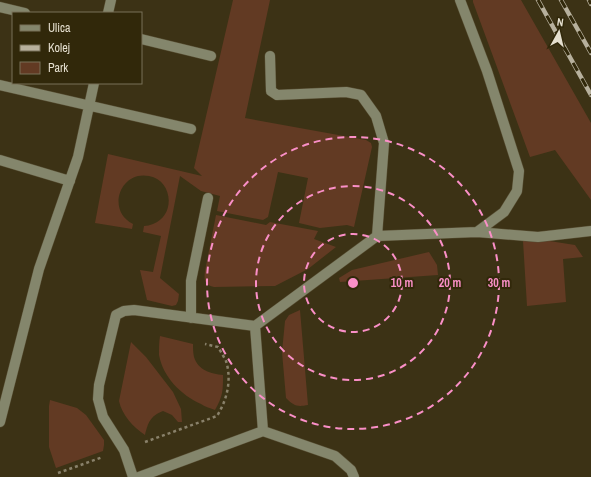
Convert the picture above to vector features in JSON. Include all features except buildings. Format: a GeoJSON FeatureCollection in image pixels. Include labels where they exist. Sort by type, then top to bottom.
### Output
{"type":"FeatureCollection","features":[{"type":"Feature","properties":{"kind":"lane"},"geometry":{"type":"LineString","coordinates":[[108,12],[111,0]]}},
{"type":"Feature","properties":{"kind":"lane"},"geometry":{"type":"LineString","coordinates":[[460,0],[487,71],[519,171],[517,191],[504,212],[477,232]]}},
{"type":"Feature","properties":{"kind":"lane"},"geometry":{"type":"LineString","coordinates":[[0,8],[20,12]]}},
{"type":"Feature","properties":{"kind":"lane"},"geometry":{"type":"LineString","coordinates":[[142,39],[211,56]]}},
{"type":"Feature","properties":{"kind":"lane"},"geometry":{"type":"LineString","coordinates":[[270,56],[271,91],[277,95],[346,92],[361,95],[376,116],[384,143],[378,236]]}},
{"type":"Feature","properties":{"kind":"lane"},"geometry":{"type":"LineString","coordinates":[[0,422],[39,269],[78,157],[94,84]]}},
{"type":"Feature","properties":{"kind":"lane"},"geometry":{"type":"LineString","coordinates":[[0,85],[191,129]]}},
{"type":"Feature","properties":{"kind":"lane"},"geometry":{"type":"LineString","coordinates":[[0,160],[70,181]]}},
{"type":"Feature","properties":{"kind":"lane"},"geometry":{"type":"LineString","coordinates":[[191,318],[191,281],[208,198]]}},
{"type":"Feature","properties":{"kind":"lane"},"geometry":{"type":"LineString","coordinates":[[133,477],[124,450],[103,417],[98,399],[99,385],[116,316],[124,311],[134,310],[255,326],[378,236],[477,232],[538,237],[591,231]]}},
{"type":"Feature","properties":{"kind":"lane"},"geometry":{"type":"LineString","coordinates":[[255,326],[263,431]]}},
{"type":"Feature","properties":{"kind":"lane"},"geometry":{"type":"LineString","coordinates":[[139,477],[263,431],[335,456],[351,470],[354,477]]}},
{"type":"Feature","properties":{"kind":"path"},"geometry":{"type":"LineString","coordinates":[[58,473],[217,416],[223,407],[227,393],[228,378],[226,361],[218,347],[204,344]]}},
{"type":"Feature","properties":{"kind":"path"},"geometry":{"type":"LineString","coordinates":[[141,437],[147,441]]}},
{"type":"Feature","properties":{"kind":"green space"},"geometry":{"type":"Polygon","coordinates":[[[233,0],[270,0],[245,118],[366,140],[371,143],[372,147],[354,227],[347,225],[320,228],[299,223],[308,178],[278,172],[268,217],[263,220],[217,211],[220,196],[201,191],[180,176],[160,278],[179,294],[178,301],[176,305],[172,306],[147,300],[140,270],[153,272],[161,236],[143,232],[144,226],[153,224],[160,220],[165,214],[169,198],[163,184],[157,179],[149,176],[139,176],[130,179],[124,185],[120,193],[119,202],[120,210],[125,218],[133,224],[132,229],[95,223],[108,154],[202,176],[194,168],[233,0]]]}},
{"type":"Feature","properties":{"kind":"green space"},"geometry":{"type":"Polygon","coordinates":[[[473,0],[521,0],[591,123],[591,200],[555,150],[530,157],[473,0]]]}},
{"type":"Feature","properties":{"kind":"green space"},"geometry":{"type":"Polygon","coordinates":[[[216,215],[266,225],[270,222],[318,231],[314,239],[336,247],[308,269],[275,286],[214,287],[205,282],[205,271],[216,215]]]}},
{"type":"Feature","properties":{"kind":"green space"},"geometry":{"type":"Polygon","coordinates":[[[543,240],[575,245],[583,257],[563,259],[566,302],[527,306],[523,241],[543,240]]]}},
{"type":"Feature","properties":{"kind":"green space"},"geometry":{"type":"Polygon","coordinates":[[[429,252],[437,265],[438,275],[340,282],[339,278],[352,270],[429,252]]]}},
{"type":"Feature","properties":{"kind":"green space"},"geometry":{"type":"Polygon","coordinates":[[[300,310],[308,405],[301,406],[291,403],[286,398],[282,352],[285,321],[289,315],[300,310]]]}},
{"type":"Feature","properties":{"kind":"green space"},"geometry":{"type":"Polygon","coordinates":[[[160,336],[193,344],[194,357],[199,365],[214,374],[223,375],[222,393],[215,410],[204,406],[187,396],[169,378],[164,371],[159,355],[160,336]]]}},
{"type":"Feature","properties":{"kind":"green space"},"geometry":{"type":"Polygon","coordinates":[[[131,342],[146,357],[173,392],[181,409],[182,422],[178,422],[172,415],[163,411],[155,415],[150,420],[145,435],[125,416],[119,401],[131,342]]]}},
{"type":"Feature","properties":{"kind":"green space"},"geometry":{"type":"Polygon","coordinates":[[[50,400],[77,408],[86,415],[104,440],[103,451],[56,468],[49,447],[50,400]]]}},
{"type":"Feature","properties":{"kind":"railway"},"geometry":{"type":"LineString","coordinates":[[538,0],[591,95]]}},
{"type":"Feature","properties":{"kind":"railway"},"geometry":{"type":"LineString","coordinates":[[561,0],[591,53]]}},
{"type":"Feature","properties":{"kind":"railway"},"geometry":{"type":"LineString","coordinates":[[589,0],[591,4]]}}]}
